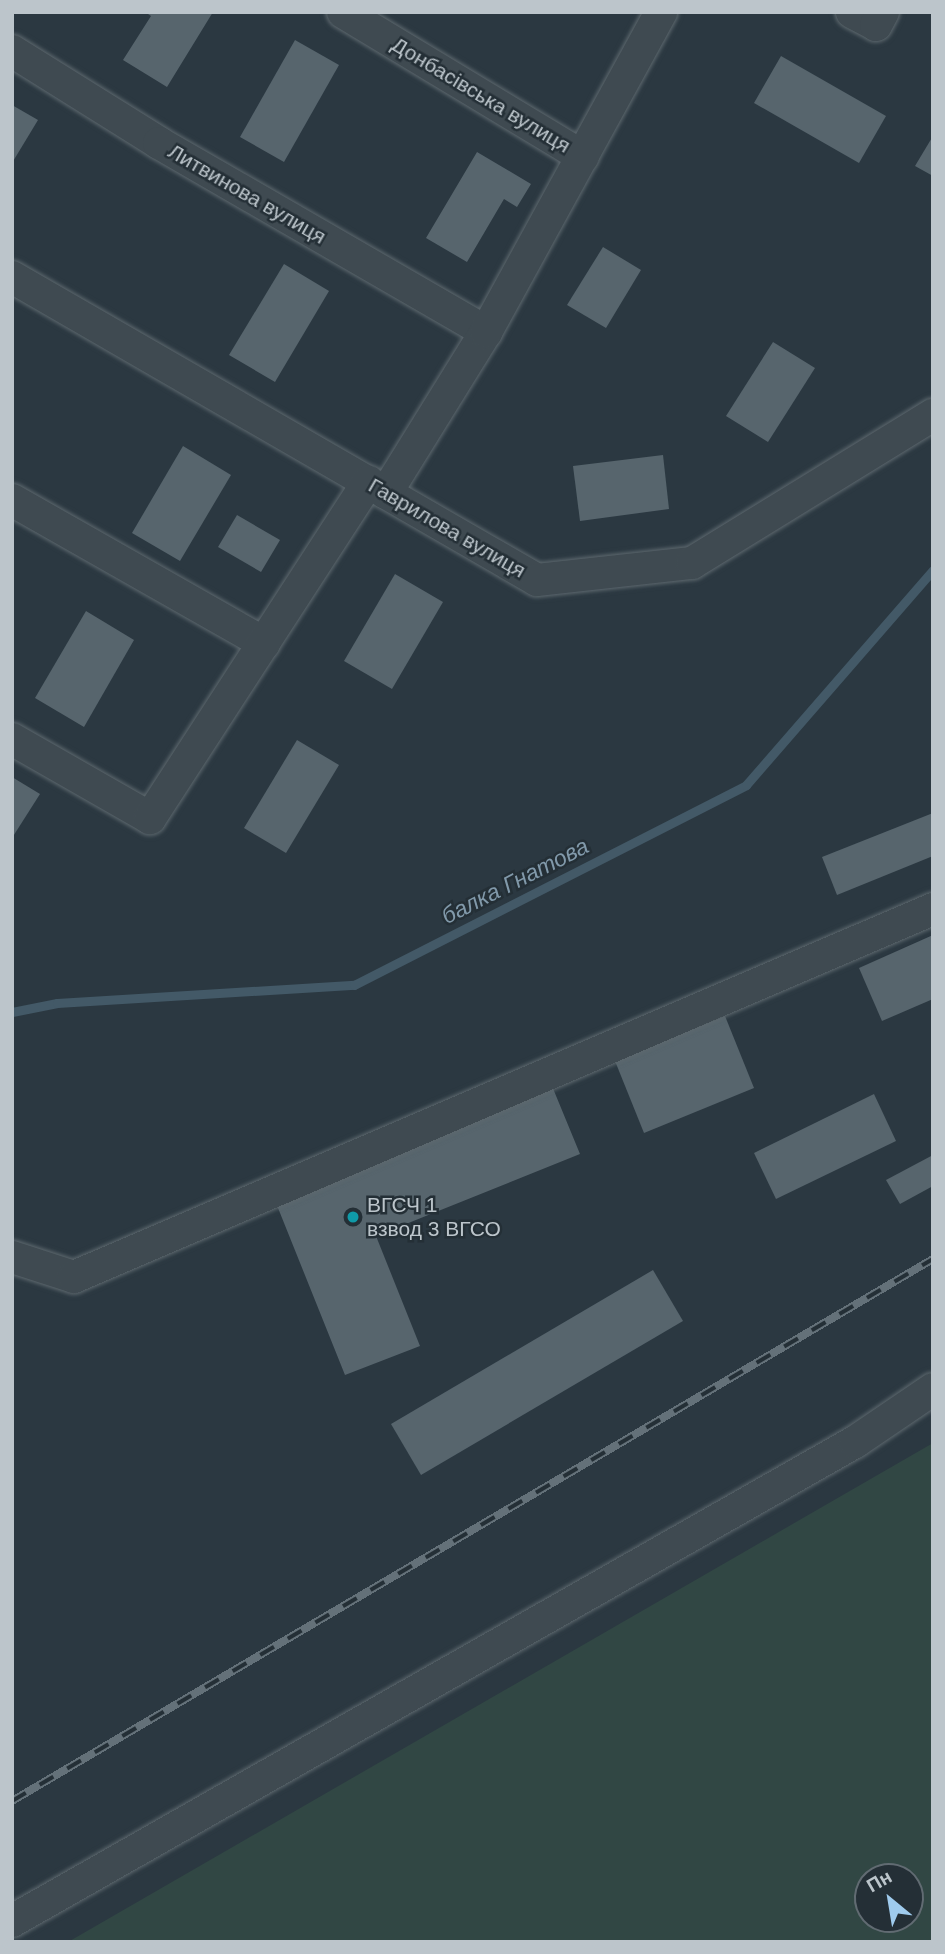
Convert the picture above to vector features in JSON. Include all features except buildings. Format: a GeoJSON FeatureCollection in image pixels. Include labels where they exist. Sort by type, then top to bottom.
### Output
{"type":"FeatureCollection","features":[{"type":"Feature","properties":{"kind":"street","name":"Донбасівська вулиця"},"geometry":{"type":"LineString","coordinates":[[343,12],[583,157]]}},
{"type":"Feature","properties":{"kind":"street"},"geometry":{"type":"LineString","coordinates":[[12,739],[150,818],[264,643],[486,332],[661,12]]}},
{"type":"Feature","properties":{"kind":"street"},"geometry":{"type":"LineString","coordinates":[[852,12],[876,25],[883,12]]}},
{"type":"Feature","properties":{"kind":"street","name":"Литвинова вулиця"},"geometry":{"type":"LineString","coordinates":[[12,51],[159,143],[486,332]]}},
{"type":"Feature","properties":{"kind":"street","name":"Гаврилова вулиця"},"geometry":{"type":"LineString","coordinates":[[12,277],[537,580],[692,563],[933,415]]}},
{"type":"Feature","properties":{"kind":"street"},"geometry":{"type":"LineString","coordinates":[[12,500],[264,643]]}},
{"type":"Feature","properties":{"kind":"street"},"geometry":{"type":"LineString","coordinates":[[12,1257],[75,1277],[933,909]]}},
{"type":"Feature","properties":{"kind":"street"},"geometry":{"type":"LineString","coordinates":[[12,1921],[844,1449],[933,1389]]}},
{"type":"Feature","properties":{"kind":"green space"},"geometry":{"type":"Polygon","coordinates":[[[933,1443],[933,1942],[68,1942],[933,1443]]]}},
{"type":"Feature","properties":{"kind":"waterway","name":"балка Гнатова"},"geometry":{"type":"LineString","coordinates":[[12,1012],[57,1003],[354,985],[746,785],[933,570]]}},
{"type":"Feature","properties":{"kind":"railway"},"geometry":{"type":"LineString","coordinates":[[12,1801],[933,1259]]}},
{"type":"Feature","properties":{"kind":"place","name":"ВГСЧ 1 взвод 3 ВГСО"},"geometry":{"type":"Point","coordinates":[353,1217]}}]}
